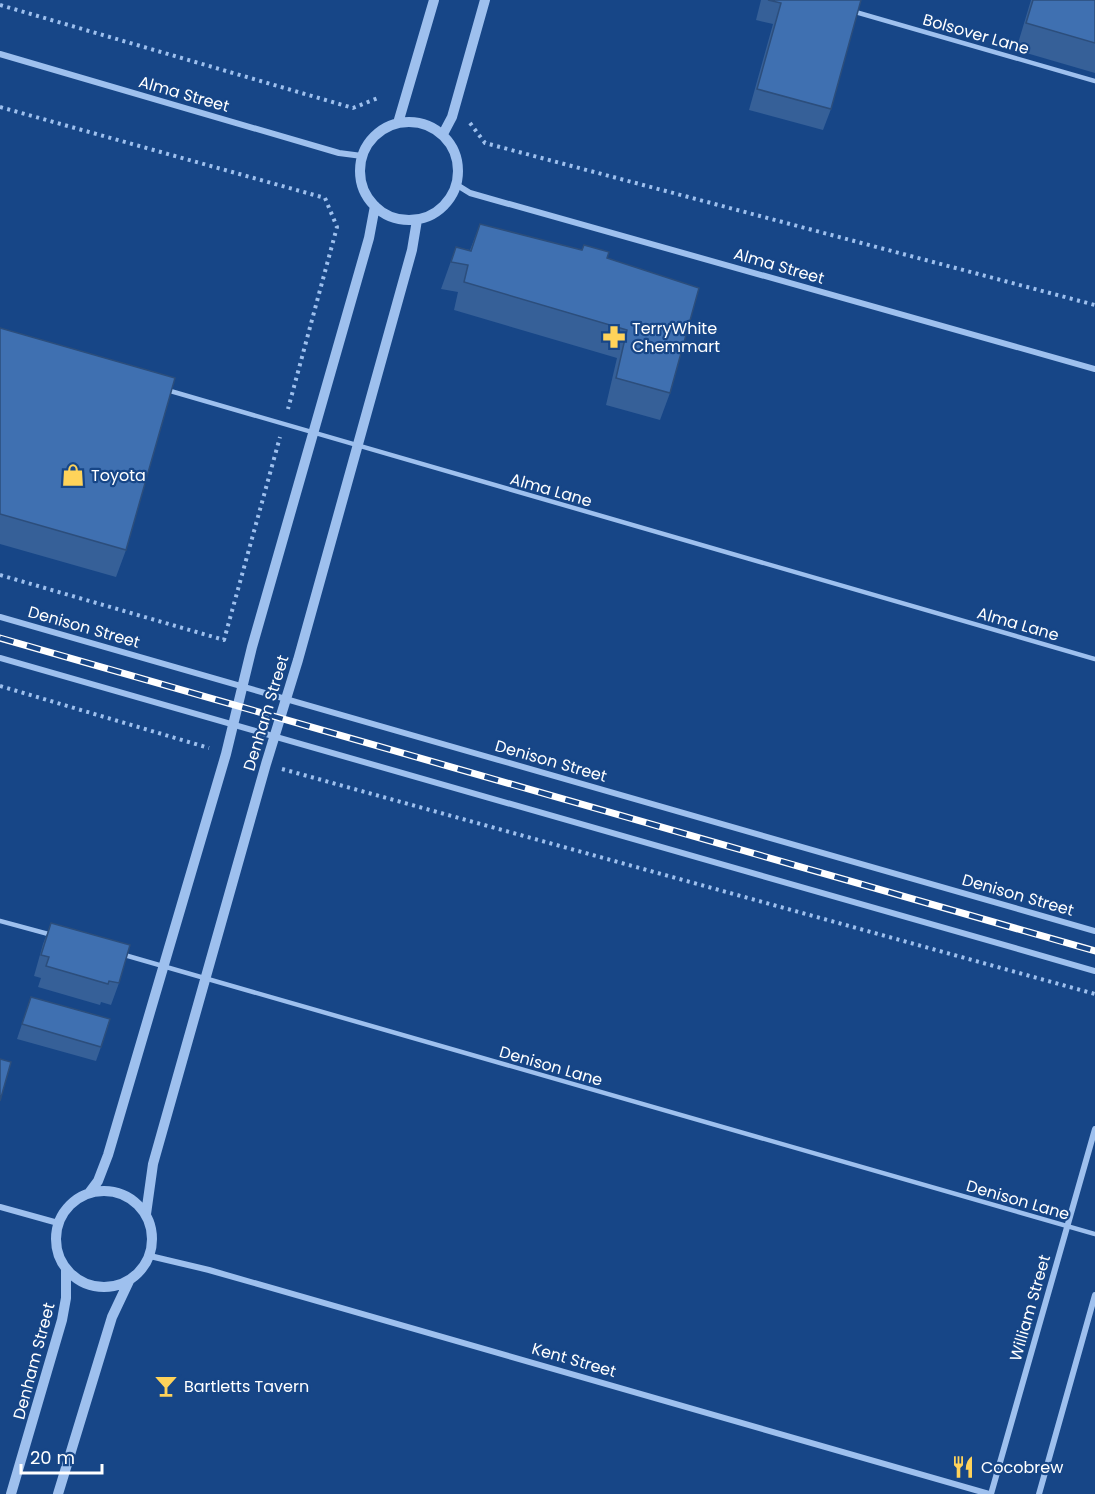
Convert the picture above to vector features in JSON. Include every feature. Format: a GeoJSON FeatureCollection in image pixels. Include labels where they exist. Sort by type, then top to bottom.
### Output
{"type":"FeatureCollection","features":[{"type":"Feature","properties":{"kind":"street"},"geometry":{"type":"LineString","coordinates":[[398,123],[434,0]]}},
{"type":"Feature","properties":{"kind":"street"},"geometry":{"type":"LineString","coordinates":[[443,134],[452,117],[485,0]]}},
{"type":"Feature","properties":{"kind":"street","name":"Alma Street"},"geometry":{"type":"LineString","coordinates":[[0,54],[339,153],[362,156]]}},
{"type":"Feature","properties":{"kind":"street"},"geometry":{"type":"LineString","coordinates":[[414,121],[429,125],[443,134],[452,144],[458,157],[457,185],[451,197],[431,216],[417,220],[402,220],[387,215],[366,196],[361,183],[362,156],[375,135],[386,127],[398,123],[414,121]]}},
{"type":"Feature","properties":{"kind":"street","name":"Alma Street"},"geometry":{"type":"LineString","coordinates":[[457,185],[470,193],[1095,369]]}},
{"type":"Feature","properties":{"kind":"street","name":"Denham Street"},"geometry":{"type":"LineString","coordinates":[[89,1193],[98,1181],[108,1155],[165,966],[312,431],[369,238],[375,206]]}},
{"type":"Feature","properties":{"kind":"street","name":"Denham Street"},"geometry":{"type":"LineString","coordinates":[[146,1214],[153,1164],[412,250],[417,220]]}},
{"type":"Feature","properties":{"kind":"street","name":"Denison Street"},"geometry":{"type":"LineString","coordinates":[[0,617],[1095,931]]}},
{"type":"Feature","properties":{"kind":"street"},"geometry":{"type":"LineString","coordinates":[[0,658],[1095,971]]}},
{"type":"Feature","properties":{"kind":"street","name":"William Street"},"geometry":{"type":"LineString","coordinates":[[990,1494],[1095,1130]]}},
{"type":"Feature","properties":{"kind":"street"},"geometry":{"type":"LineString","coordinates":[[105,1191],[122,1194],[135,1202],[146,1214],[153,1235],[150,1256],[141,1270],[129,1281],[116,1286],[102,1288],[76,1279],[58,1256],[56,1239],[58,1223],[65,1210],[76,1200],[89,1193],[105,1191]]}},
{"type":"Feature","properties":{"kind":"street"},"geometry":{"type":"LineString","coordinates":[[0,1207],[58,1223]]}},
{"type":"Feature","properties":{"kind":"street","name":"Kent Street"},"geometry":{"type":"LineString","coordinates":[[150,1256],[209,1270],[990,1494]]}},
{"type":"Feature","properties":{"kind":"street","name":"Denham Street"},"geometry":{"type":"LineString","coordinates":[[11,1494],[62,1320],[66,1298],[66,1269]]}},
{"type":"Feature","properties":{"kind":"street"},"geometry":{"type":"LineString","coordinates":[[58,1494],[112,1317],[129,1281]]}},
{"type":"Feature","properties":{"kind":"street"},"geometry":{"type":"LineString","coordinates":[[1039,1494],[1095,1295]]}},
{"type":"Feature","properties":{"kind":"lane","name":"Bolsover Lane"},"geometry":{"type":"LineString","coordinates":[[849,10],[1095,81]]}},
{"type":"Feature","properties":{"kind":"lane","name":"Alma Lane"},"geometry":{"type":"LineString","coordinates":[[159,387],[1095,659]]}},
{"type":"Feature","properties":{"kind":"lane"},"geometry":{"type":"LineString","coordinates":[[0,921],[56,936]]}},
{"type":"Feature","properties":{"kind":"lane","name":"Denison Lane"},"geometry":{"type":"LineString","coordinates":[[111,951],[1095,1234]]}},
{"type":"Feature","properties":{"kind":"path"},"geometry":{"type":"LineString","coordinates":[[0,5],[353,108],[378,98]]}},
{"type":"Feature","properties":{"kind":"path"},"geometry":{"type":"LineString","coordinates":[[0,107],[325,198],[337,227],[224,640],[0,576]]}},
{"type":"Feature","properties":{"kind":"path"},"geometry":{"type":"LineString","coordinates":[[470,123],[485,143],[1095,305]]}},
{"type":"Feature","properties":{"kind":"path"},"geometry":{"type":"LineString","coordinates":[[0,686],[209,748]]}},
{"type":"Feature","properties":{"kind":"path"},"geometry":{"type":"LineString","coordinates":[[281,768],[1095,994]]}},
{"type":"Feature","properties":{"kind":"building"},"geometry":{"type":"Polygon","coordinates":[[[768,0],[861,0],[831,109],[757,89],[781,3],[768,0]]]}},
{"type":"Feature","properties":{"kind":"building"},"geometry":{"type":"Polygon","coordinates":[[[1033,0],[1095,0],[1095,43],[1026,23],[1033,0]]]}},
{"type":"Feature","properties":{"kind":"building"},"geometry":{"type":"Polygon","coordinates":[[[480,224],[582,250],[584,245],[609,252],[607,258],[699,288],[670,393],[616,378],[627,330],[464,282],[468,265],[451,262],[456,247],[471,251],[480,224]]]}},
{"type":"Feature","properties":{"kind":"building","name":"Toyota"},"geometry":{"type":"Polygon","coordinates":[[[0,328],[175,378],[126,550],[0,514],[0,328]]]}},
{"type":"Feature","properties":{"kind":"building"},"geometry":{"type":"Polygon","coordinates":[[[51,923],[130,945],[119,983],[109,981],[108,984],[46,966],[49,957],[41,955],[51,923]]]}},
{"type":"Feature","properties":{"kind":"building"},"geometry":{"type":"Polygon","coordinates":[[[31,997],[110,1019],[101,1047],[22,1024],[31,997]]]}},
{"type":"Feature","properties":{"kind":"building"},"geometry":{"type":"Polygon","coordinates":[[[0,1059],[11,1062],[0,1101],[0,1059]]]}},
{"type":"Feature","properties":{"kind":"railway"},"geometry":{"type":"LineString","coordinates":[[0,638],[1095,951]]}},
{"type":"Feature","properties":{"kind":"place","name":"TerryWhite Chemmart"},"geometry":{"type":"Point","coordinates":[614,337]}},
{"type":"Feature","properties":{"kind":"place","name":"Toyota"},"geometry":{"type":"Point","coordinates":[73,475]}},
{"type":"Feature","properties":{"kind":"place","name":"Bartletts Tavern"},"geometry":{"type":"Point","coordinates":[166,1386]}},
{"type":"Feature","properties":{"kind":"place","name":"Cocobrew"},"geometry":{"type":"Point","coordinates":[963,1467]}}]}
